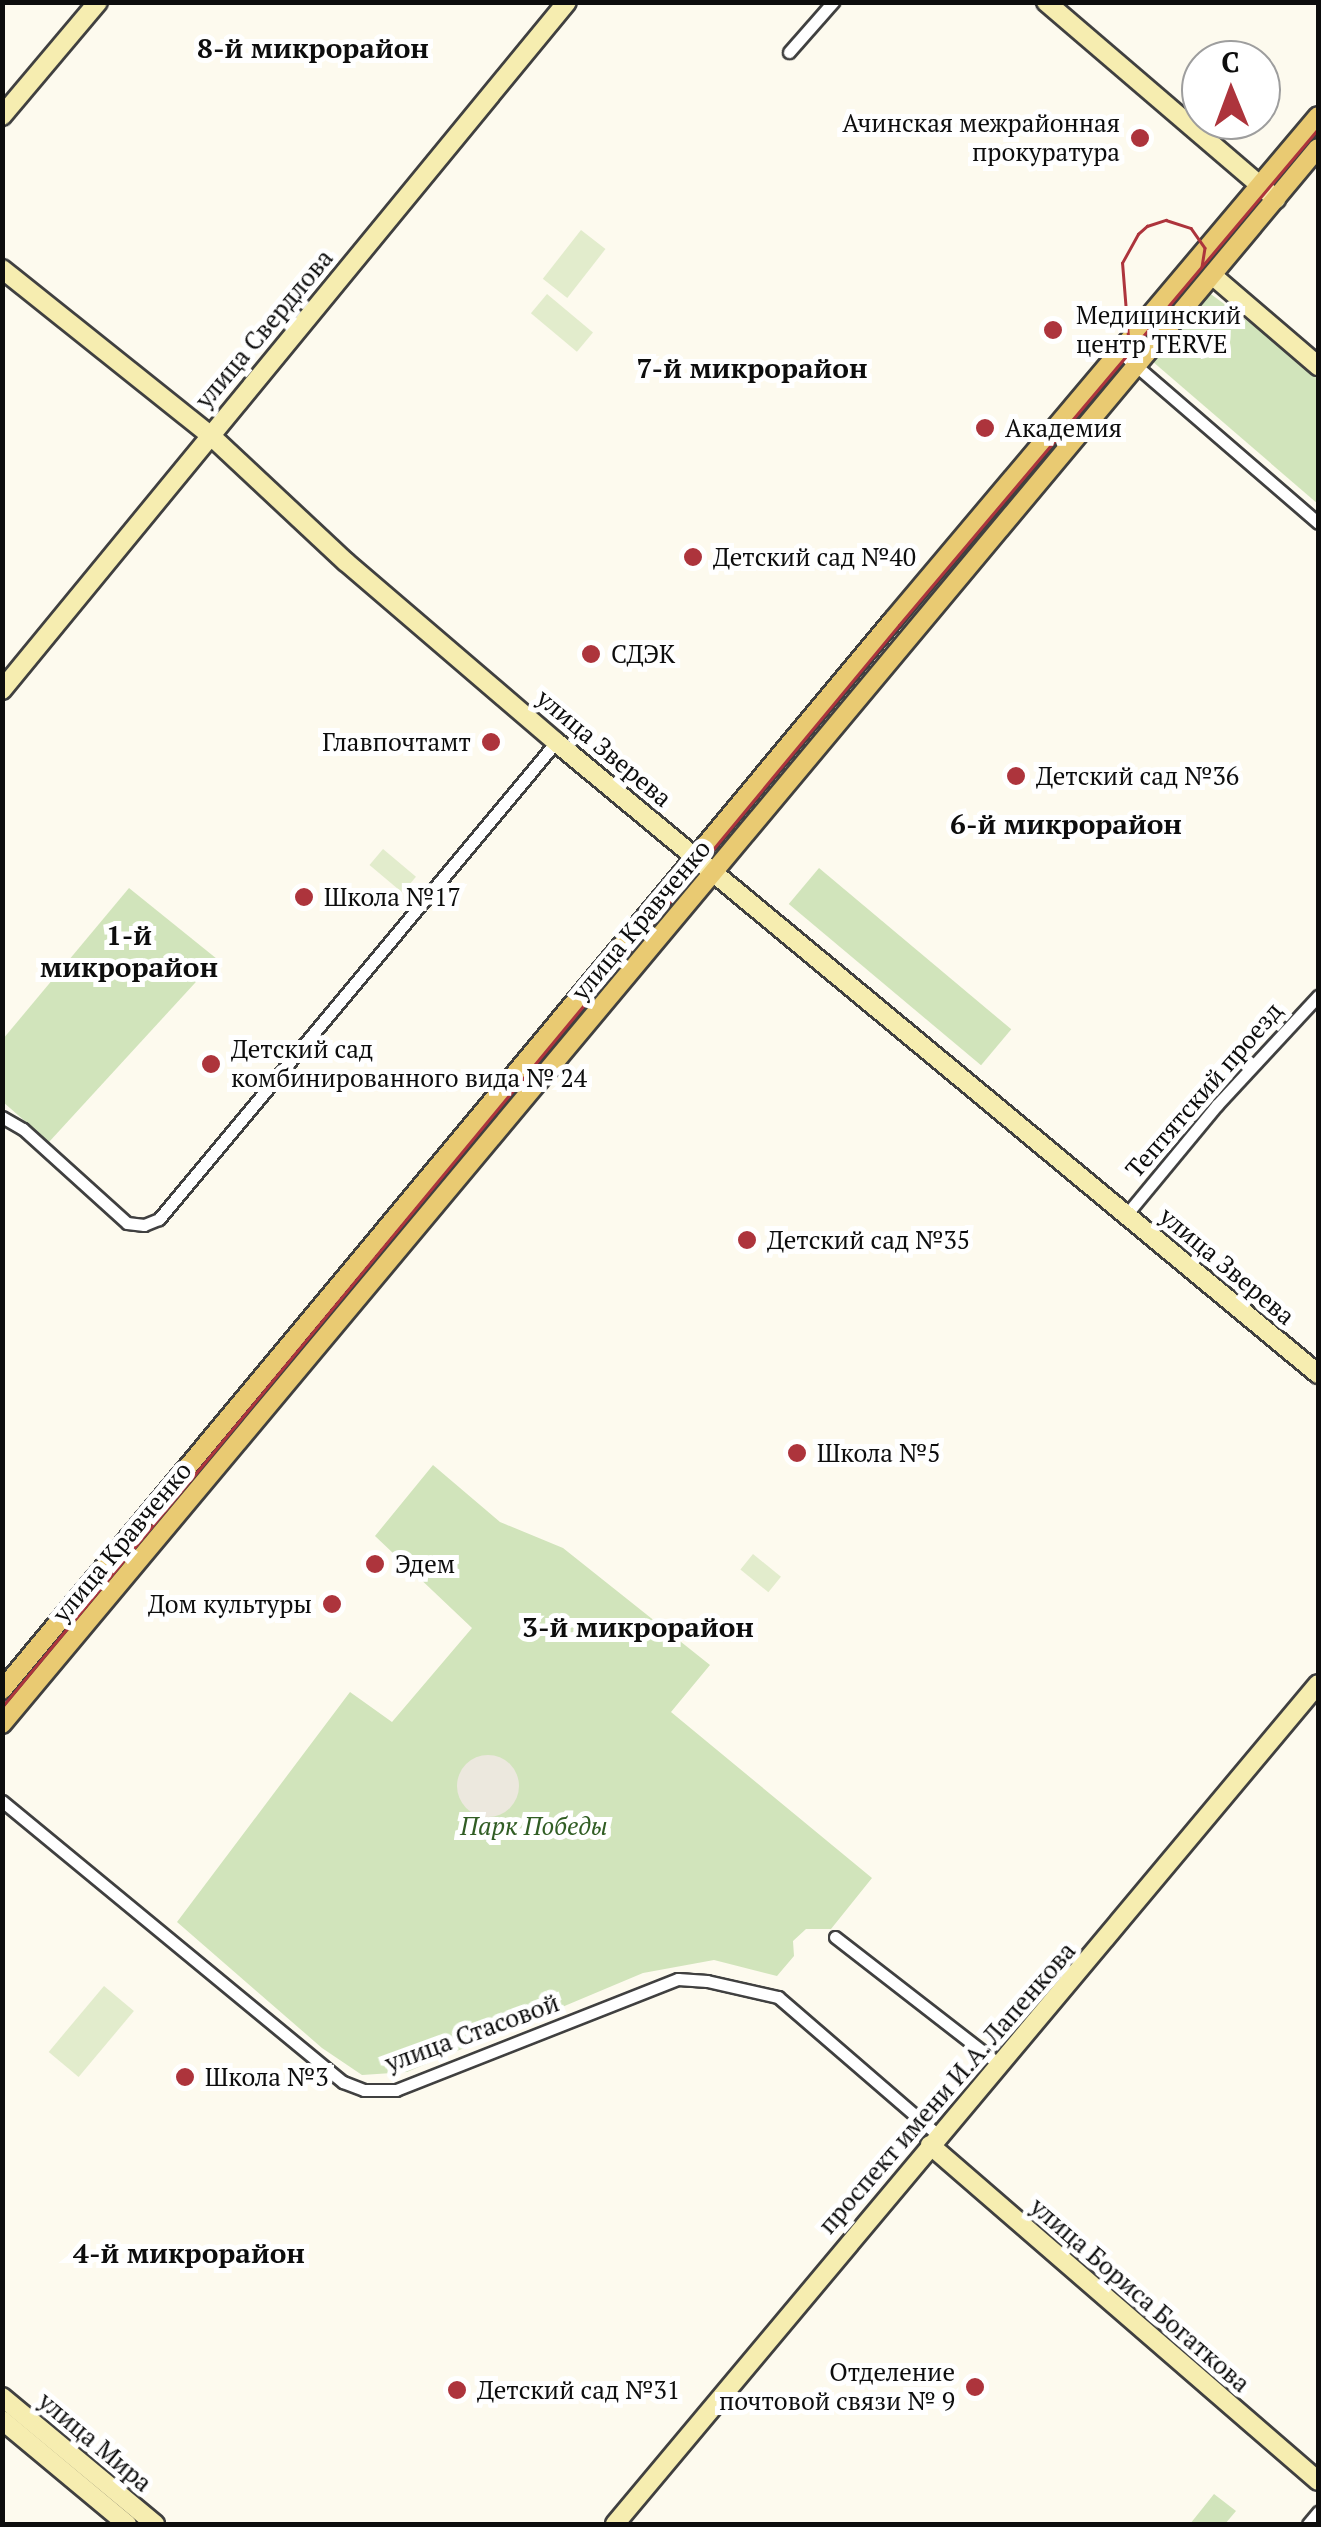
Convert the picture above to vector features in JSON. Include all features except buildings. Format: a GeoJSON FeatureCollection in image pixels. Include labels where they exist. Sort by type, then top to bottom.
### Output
{"type":"FeatureCollection","features":[{"type":"Feature","properties":{"kind":"main road"},"geometry":{"type":"LineString","coordinates":[[2,116],[98,2]]}},
{"type":"Feature","properties":{"kind":"main road","name":"улица Свердлова"},"geometry":{"type":"LineString","coordinates":[[2,690],[567,2]]}},
{"type":"Feature","properties":{"kind":"main road"},"geometry":{"type":"LineString","coordinates":[[1046,2],[1276,198]]}},
{"type":"Feature","properties":{"kind":"main road","name":"улица Кравченко"},"geometry":{"type":"LineString","coordinates":[[2,1690],[1318,116]]}},
{"type":"Feature","properties":{"kind":"main road","name":"улица Кравченко"},"geometry":{"type":"LineString","coordinates":[[2,1724],[1318,148]]}},
{"type":"Feature","properties":{"kind":"main road"},"geometry":{"type":"LineString","coordinates":[[1218,236],[1234,250]]}},
{"type":"Feature","properties":{"kind":"main road"},"geometry":{"type":"LineString","coordinates":[[1196,261],[1318,366]]}},
{"type":"Feature","properties":{"kind":"main road","name":"улица Зверева"},"geometry":{"type":"LineString","coordinates":[[2,269],[209,434],[346,562],[556,742],[1318,1374]]}},
{"type":"Feature","properties":{"kind":"main road","name":"проспект имени И.А. Лапенкова"},"geometry":{"type":"LineString","coordinates":[[615,2524],[1318,1684]]}},
{"type":"Feature","properties":{"kind":"main road","name":"улица Бориса Богаткова"},"geometry":{"type":"LineString","coordinates":[[934,2140],[1318,2481]]}},
{"type":"Feature","properties":{"kind":"main road","name":"улица Мира"},"geometry":{"type":"LineString","coordinates":[[2,2397],[127,2524]]}},
{"type":"Feature","properties":{"kind":"main road","name":"улица Мира"},"geometry":{"type":"LineString","coordinates":[[2,2420],[52,2450],[155,2524]]}},
{"type":"Feature","properties":{"kind":"street"},"geometry":{"type":"LineString","coordinates":[[788,52],[832,2]]}},
{"type":"Feature","properties":{"kind":"street"},"geometry":{"type":"LineString","coordinates":[[1119,351],[1318,522]]}},
{"type":"Feature","properties":{"kind":"street"},"geometry":{"type":"LineString","coordinates":[[974,523],[992,536]]}},
{"type":"Feature","properties":{"kind":"street"},"geometry":{"type":"LineString","coordinates":[[934,572],[951,585]]}},
{"type":"Feature","properties":{"kind":"street"},"geometry":{"type":"LineString","coordinates":[[2,1117],[22,1129],[127,1223],[144,1225],[159,1219],[556,742]]}},
{"type":"Feature","properties":{"kind":"street"},"geometry":{"type":"LineString","coordinates":[[762,781],[778,794]]}},
{"type":"Feature","properties":{"kind":"street"},"geometry":{"type":"LineString","coordinates":[[615,957],[631,970]]}},
{"type":"Feature","properties":{"kind":"street","name":"Тептятский проезд"},"geometry":{"type":"LineString","coordinates":[[1126,1215],[1217,1105],[1318,996]]}},
{"type":"Feature","properties":{"kind":"street"},"geometry":{"type":"LineString","coordinates":[[565,1019],[580,1032]]}},
{"type":"Feature","properties":{"kind":"street"},"geometry":{"type":"LineString","coordinates":[[535,1054],[551,1068]]}},
{"type":"Feature","properties":{"kind":"street"},"geometry":{"type":"LineString","coordinates":[[490,1107],[507,1120]]}},
{"type":"Feature","properties":{"kind":"street"},"geometry":{"type":"LineString","coordinates":[[445,1161],[461,1174]]}},
{"type":"Feature","properties":{"kind":"street"},"geometry":{"type":"LineString","coordinates":[[400,1214],[417,1228]]}},
{"type":"Feature","properties":{"kind":"street"},"geometry":{"type":"LineString","coordinates":[[357,1265],[374,1280]]}},
{"type":"Feature","properties":{"kind":"street"},"geometry":{"type":"LineString","coordinates":[[98,1575],[115,1589]]}},
{"type":"Feature","properties":{"kind":"street","name":"улица Стасовой"},"geometry":{"type":"LineString","coordinates":[[2,1801],[343,2082],[364,2090],[396,2090],[678,1979],[706,1981],[778,1996],[934,2140]]}},
{"type":"Feature","properties":{"kind":"street"},"geometry":{"type":"LineString","coordinates":[[835,1936],[1000,2064]]}},
{"type":"Feature","properties":{"kind":"street"},"geometry":{"type":"LineString","coordinates":[[1308,2524],[1318,2512]]}},
{"type":"Feature","properties":{"kind":"green space"},"geometry":{"type":"Polygon","coordinates":[[[581,230],[605,249],[567,298],[543,279],[581,230]]]}},
{"type":"Feature","properties":{"kind":"green space"},"geometry":{"type":"Polygon","coordinates":[[[1208,292],[1318,373],[1318,504],[1152,361],[1208,292]]]}},
{"type":"Feature","properties":{"kind":"green space"},"geometry":{"type":"Polygon","coordinates":[[[547,294],[593,333],[577,352],[531,313],[547,294]]]}},
{"type":"Feature","properties":{"kind":"green space"},"geometry":{"type":"Polygon","coordinates":[[[383,849],[416,877],[402,893],[370,865],[383,849]]]}},
{"type":"Feature","properties":{"kind":"green space"},"geometry":{"type":"Polygon","coordinates":[[[819,868],[1011,1029],[981,1065],[789,904],[819,868]]]}},
{"type":"Feature","properties":{"kind":"green space"},"geometry":{"type":"Polygon","coordinates":[[[129,888],[217,959],[49,1142],[3,1102],[3,1039],[129,888]]]}},
{"type":"Feature","properties":{"kind":"green space","name":"Парк Победы"},"geometry":{"type":"Polygon","coordinates":[[[433,1465],[500,1522],[563,1548],[710,1665],[671,1712],[872,1878],[831,1929],[806,1929],[793,1941],[794,1956],[777,1976],[714,1960],[643,1973],[407,2072],[362,2075],[322,2048],[177,1922],[350,1692],[392,1722],[472,1628],[375,1536],[433,1465]]]}},
{"type":"Feature","properties":{"kind":"green space"},"geometry":{"type":"Polygon","coordinates":[[[753,1554],[781,1577],[768,1592],[740,1570],[753,1554]]]}},
{"type":"Feature","properties":{"kind":"green space"},"geometry":{"type":"Polygon","coordinates":[[[104,1986],[134,2011],[79,2077],[49,2052],[104,1986]]]}},
{"type":"Feature","properties":{"kind":"green space"},"geometry":{"type":"Polygon","coordinates":[[[1214,2494],[1236,2511],[1225,2524],[1190,2524],[1214,2494]]]}},
{"type":"Feature","properties":{"kind":"shaded area"},"geometry":{"type":"Polygon","coordinates":[[[488,1755],[510,1764],[519,1786],[510,1808],[488,1817],[466,1808],[457,1786],[466,1764],[488,1755]]]}},
{"type":"Feature","properties":{"kind":"tram line"},"geometry":{"type":"LineString","coordinates":[[2,1707],[899,625],[1318,129]]}},
{"type":"Feature","properties":{"kind":"tram line"},"geometry":{"type":"LineString","coordinates":[[1124,355],[1128,337],[1122,263],[1138,234],[1147,226],[1166,220],[1191,228],[1205,248],[1202,267]]}},
{"type":"Feature","properties":{"kind":"place","name":"Ачинская межрайонная прокуратура"},"geometry":{"type":"Point","coordinates":[1140,138]}},
{"type":"Feature","properties":{"kind":"place","name":"Медицинский центр TERVE"},"geometry":{"type":"Point","coordinates":[1053,330]}},
{"type":"Feature","properties":{"kind":"place","name":"Академия"},"geometry":{"type":"Point","coordinates":[985,428]}},
{"type":"Feature","properties":{"kind":"place","name":"Детский сад №40"},"geometry":{"type":"Point","coordinates":[693,557]}},
{"type":"Feature","properties":{"kind":"place","name":"СДЭК"},"geometry":{"type":"Point","coordinates":[591,654]}},
{"type":"Feature","properties":{"kind":"place","name":"Главпочтамт"},"geometry":{"type":"Point","coordinates":[491,742]}},
{"type":"Feature","properties":{"kind":"place","name":"Детский сад №36"},"geometry":{"type":"Point","coordinates":[1016,776]}},
{"type":"Feature","properties":{"kind":"place","name":"Школа №17"},"geometry":{"type":"Point","coordinates":[304,897]}},
{"type":"Feature","properties":{"kind":"place","name":"Детский сад комбинированного вида № 24"},"geometry":{"type":"Point","coordinates":[211,1064]}},
{"type":"Feature","properties":{"kind":"place","name":"Детский сад №35"},"geometry":{"type":"Point","coordinates":[747,1240]}},
{"type":"Feature","properties":{"kind":"place","name":"Школа №5"},"geometry":{"type":"Point","coordinates":[797,1453]}},
{"type":"Feature","properties":{"kind":"place","name":"Эдем"},"geometry":{"type":"Point","coordinates":[375,1564]}},
{"type":"Feature","properties":{"kind":"place","name":"Дом культуры"},"geometry":{"type":"Point","coordinates":[332,1604]}},
{"type":"Feature","properties":{"kind":"place","name":"Школа №3"},"geometry":{"type":"Point","coordinates":[185,2077]}},
{"type":"Feature","properties":{"kind":"place","name":"Отделение почтовой связи № 9"},"geometry":{"type":"Point","coordinates":[975,2387]}},
{"type":"Feature","properties":{"kind":"place","name":"Детский сад №31"},"geometry":{"type":"Point","coordinates":[457,2390]}},
{"type":"Feature","properties":{"kind":"district","name":"8-й микрорайон"},"geometry":{"type":"Point","coordinates":[313,48]}},
{"type":"Feature","properties":{"kind":"district","name":"7-й микрорайон"},"geometry":{"type":"Point","coordinates":[752,368]}},
{"type":"Feature","properties":{"kind":"district","name":"6-й микрорайон"},"geometry":{"type":"Point","coordinates":[1066,824]}},
{"type":"Feature","properties":{"kind":"district","name":"1-й микрорайон"},"geometry":{"type":"Point","coordinates":[129,951]}},
{"type":"Feature","properties":{"kind":"district","name":"3-й микрорайон"},"geometry":{"type":"Point","coordinates":[638,1627]}},
{"type":"Feature","properties":{"kind":"district","name":"4-й микрорайон"},"geometry":{"type":"Point","coordinates":[189,2253]}}]}
